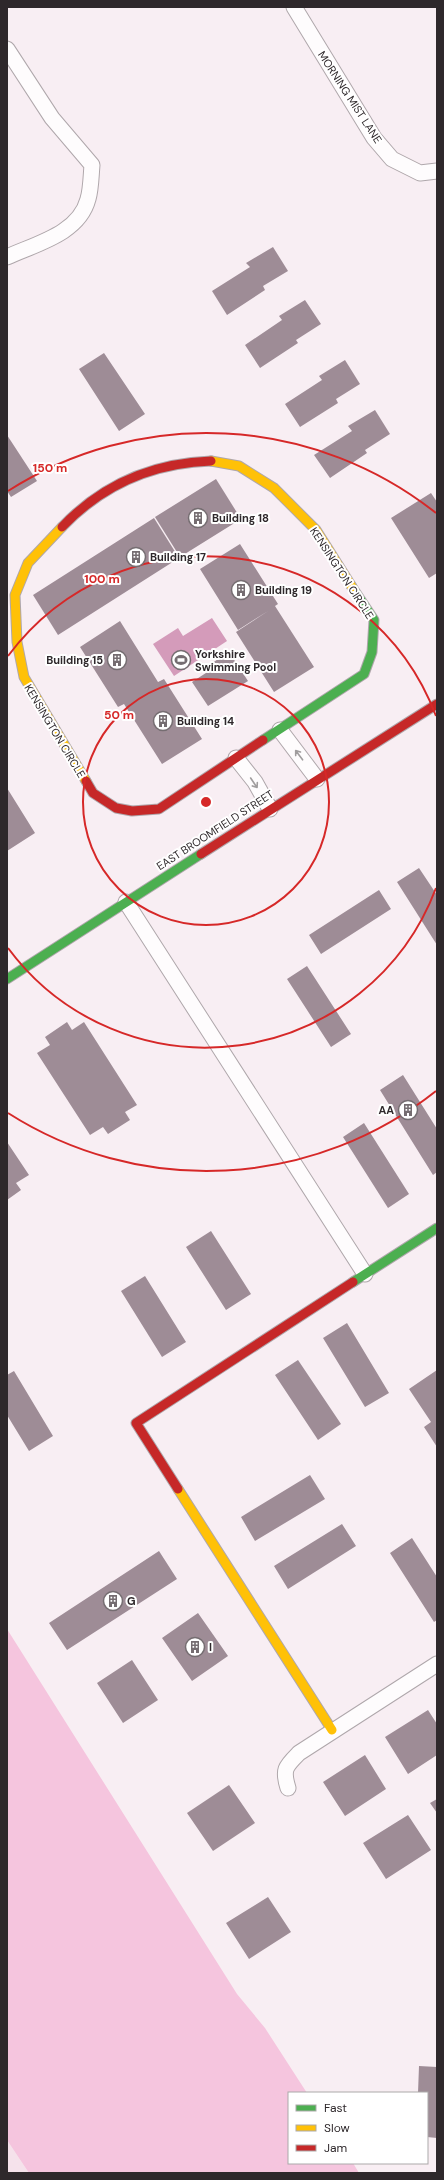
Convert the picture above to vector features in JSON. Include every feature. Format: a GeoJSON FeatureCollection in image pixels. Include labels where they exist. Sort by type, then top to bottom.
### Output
{"type":"FeatureCollection","features":[{"type":"Feature","properties":{"kind":"street","name":"MORNING MIST LANE"},"geometry":{"type":"LineString","coordinates":[[294,7],[374,138],[392,159],[420,173],[437,171]]}},
{"type":"Feature","properties":{"kind":"street"},"geometry":{"type":"LineString","coordinates":[[7,49],[52,118],[92,165],[88,200],[77,220],[54,238],[7,257]]}},
{"type":"Feature","properties":{"kind":"street","name":"KENSINGTON CIRCLE"},"geometry":{"type":"LineString","coordinates":[[211,461],[239,466],[274,488],[316,530],[374,620],[373,645],[364,674],[236,758],[159,809],[142,812],[122,810],[105,804],[93,793],[24,678],[17,642],[15,595],[28,563],[77,510],[113,486],[150,470],[182,462],[211,461]]}},
{"type":"Feature","properties":{"kind":"street","name":"EAST BROOMFIELD STREET"},"geometry":{"type":"LineString","coordinates":[[7,979],[270,809],[437,704]]}},
{"type":"Feature","properties":{"kind":"street"},"geometry":{"type":"LineString","coordinates":[[280,730],[317,779]]}},
{"type":"Feature","properties":{"kind":"street"},"geometry":{"type":"LineString","coordinates":[[236,758],[255,782],[270,809]]}},
{"type":"Feature","properties":{"kind":"street"},"geometry":{"type":"LineString","coordinates":[[126,902],[366,1274]]}},
{"type":"Feature","properties":{"kind":"street"},"geometry":{"type":"LineString","coordinates":[[332,1730],[136,1423],[437,1228]]}},
{"type":"Feature","properties":{"kind":"street"},"geometry":{"type":"LineString","coordinates":[[288,1788],[284,1775],[287,1765],[299,1753],[332,1730],[437,1664]]}},
{"type":"Feature","properties":{"kind":"shaded area","name":"Yorkshire Swimming Pool"},"geometry":{"type":"Polygon","coordinates":[[[212,618],[227,641],[174,676],[153,644],[178,628],[183,636],[212,618]]]}},
{"type":"Feature","properties":{"kind":"shaded area"},"geometry":{"type":"Polygon","coordinates":[[[7,1629],[237,1994],[265,2028],[306,2092],[288,2092],[288,2164],[354,2164],[359,2173],[29,2173],[7,2140],[7,1629]]]}},
{"type":"Feature","properties":{"kind":"shaded area"},"geometry":{"type":"Polygon","coordinates":[[[7,2140],[29,2173],[7,2173],[7,2140]]]}},
{"type":"Feature","properties":{"kind":"building"},"geometry":{"type":"Polygon","coordinates":[[[273,247],[288,271],[263,286],[265,290],[227,315],[212,291],[250,267],[246,263],[273,247]]]}},
{"type":"Feature","properties":{"kind":"building"},"geometry":{"type":"Polygon","coordinates":[[[305,300],[321,324],[296,340],[298,343],[260,368],[245,345],[282,320],[279,316],[305,300]]]}},
{"type":"Feature","properties":{"kind":"building"},"geometry":{"type":"Polygon","coordinates":[[[104,353],[145,414],[119,431],[79,369],[104,353]]]}},
{"type":"Feature","properties":{"kind":"building"},"geometry":{"type":"Polygon","coordinates":[[[345,360],[360,384],[336,399],[338,403],[300,427],[285,404],[322,380],[319,376],[345,360]]]}},
{"type":"Feature","properties":{"kind":"building"},"geometry":{"type":"Polygon","coordinates":[[[375,410],[390,434],[365,450],[367,453],[330,478],[314,455],[352,431],[348,426],[375,410]]]}},
{"type":"Feature","properties":{"kind":"building"},"geometry":{"type":"Polygon","coordinates":[[[7,435],[37,481],[11,497],[7,491],[7,435]]]}},
{"type":"Feature","properties":{"kind":"building","name":"Building 18"},"geometry":{"type":"Polygon","coordinates":[[[216,479],[241,519],[180,557],[155,517],[216,479]]]}},
{"type":"Feature","properties":{"kind":"building"},"geometry":{"type":"Polygon","coordinates":[[[431,493],[437,502],[437,573],[429,578],[391,518],[431,493]]]}},
{"type":"Feature","properties":{"kind":"building"},"geometry":{"type":"Polygon","coordinates":[[[154,518],[179,558],[58,635],[33,595],[154,518]]]}},
{"type":"Feature","properties":{"kind":"building"},"geometry":{"type":"Polygon","coordinates":[[[240,544],[278,604],[275,606],[314,667],[274,692],[236,632],[268,611],[238,630],[200,569],[240,544]]]}},
{"type":"Feature","properties":{"kind":"building"},"geometry":{"type":"Polygon","coordinates":[[[120,621],[158,682],[164,679],[202,739],[162,764],[124,704],[118,707],[80,647],[120,621]]]}},
{"type":"Feature","properties":{"kind":"building"},"geometry":{"type":"Polygon","coordinates":[[[229,652],[248,681],[208,706],[192,682],[209,671],[206,667],[229,652]]]}},
{"type":"Feature","properties":{"kind":"building"},"geometry":{"type":"Polygon","coordinates":[[[7,788],[35,833],[7,851],[7,788]]]}},
{"type":"Feature","properties":{"kind":"building"},"geometry":{"type":"Polygon","coordinates":[[[419,868],[437,895],[437,945],[397,882],[419,868]]]}},
{"type":"Feature","properties":{"kind":"building"},"geometry":{"type":"Polygon","coordinates":[[[379,890],[391,909],[321,954],[309,935],[379,890]]]}},
{"type":"Feature","properties":{"kind":"building"},"geometry":{"type":"Polygon","coordinates":[[[307,966],[351,1034],[331,1047],[287,979],[307,966]]]}},
{"type":"Feature","properties":{"kind":"building"},"geometry":{"type":"Polygon","coordinates":[[[67,1022],[72,1030],[84,1022],[137,1105],[125,1112],[130,1120],[108,1134],[103,1127],[90,1135],[37,1053],[50,1045],[45,1037],[67,1022]]]}},
{"type":"Feature","properties":{"kind":"building","name":"AA"},"geometry":{"type":"Polygon","coordinates":[[[403,1075],[437,1129],[437,1172],[433,1175],[380,1090],[403,1075]]]}},
{"type":"Feature","properties":{"kind":"building"},"geometry":{"type":"Polygon","coordinates":[[[364,1123],[409,1194],[388,1208],[343,1137],[364,1123]]]}},
{"type":"Feature","properties":{"kind":"building"},"geometry":{"type":"Polygon","coordinates":[[[7,1142],[29,1175],[16,1183],[21,1190],[7,1200],[7,1142]]]}},
{"type":"Feature","properties":{"kind":"building"},"geometry":{"type":"Polygon","coordinates":[[[211,1231],[251,1294],[226,1310],[186,1247],[211,1231]]]}},
{"type":"Feature","properties":{"kind":"building"},"geometry":{"type":"Polygon","coordinates":[[[145,1276],[186,1342],[162,1357],[121,1291],[145,1276]]]}},
{"type":"Feature","properties":{"kind":"building"},"geometry":{"type":"Polygon","coordinates":[[[347,1323],[389,1393],[365,1407],[323,1338],[347,1323]]]}},
{"type":"Feature","properties":{"kind":"building"},"geometry":{"type":"Polygon","coordinates":[[[298,1360],[341,1424],[318,1440],[275,1375],[298,1360]]]}},
{"type":"Feature","properties":{"kind":"building"},"geometry":{"type":"Polygon","coordinates":[[[437,1370],[437,1447],[424,1427],[431,1422],[409,1389],[437,1370]]]}},
{"type":"Feature","properties":{"kind":"building"},"geometry":{"type":"Polygon","coordinates":[[[14,1371],[53,1436],[29,1451],[7,1415],[7,1375],[14,1371]]]}},
{"type":"Feature","properties":{"kind":"building"},"geometry":{"type":"Polygon","coordinates":[[[310,1475],[325,1499],[255,1541],[241,1517],[310,1475]]]}},
{"type":"Feature","properties":{"kind":"building"},"geometry":{"type":"Polygon","coordinates":[[[342,1524],[356,1546],[288,1589],[274,1566],[342,1524]]]}},
{"type":"Feature","properties":{"kind":"building"},"geometry":{"type":"Polygon","coordinates":[[[412,1538],[437,1577],[437,1620],[434,1622],[390,1553],[412,1538]]]}},
{"type":"Feature","properties":{"kind":"building","name":"G"},"geometry":{"type":"Polygon","coordinates":[[[159,1551],[177,1579],[67,1650],[49,1623],[159,1551]]]}},
{"type":"Feature","properties":{"kind":"building","name":"I"},"geometry":{"type":"Polygon","coordinates":[[[198,1613],[228,1656],[192,1681],[162,1638],[198,1613]]]}},
{"type":"Feature","properties":{"kind":"building"},"geometry":{"type":"Polygon","coordinates":[[[132,1660],[158,1700],[123,1723],[97,1683],[132,1660]]]}},
{"type":"Feature","properties":{"kind":"building"},"geometry":{"type":"Polygon","coordinates":[[[428,1710],[437,1724],[437,1755],[408,1774],[385,1737],[428,1710]]]}},
{"type":"Feature","properties":{"kind":"building"},"geometry":{"type":"Polygon","coordinates":[[[365,1755],[386,1789],[345,1816],[323,1782],[365,1755]]]}},
{"type":"Feature","properties":{"kind":"building"},"geometry":{"type":"Polygon","coordinates":[[[229,1785],[255,1823],[213,1851],[187,1813],[229,1785]]]}},
{"type":"Feature","properties":{"kind":"building"},"geometry":{"type":"Polygon","coordinates":[[[437,1799],[437,1813],[430,1803],[437,1799]]]}},
{"type":"Feature","properties":{"kind":"building"},"geometry":{"type":"Polygon","coordinates":[[[408,1815],[431,1850],[386,1879],[363,1843],[408,1815]]]}},
{"type":"Feature","properties":{"kind":"building"},"geometry":{"type":"Polygon","coordinates":[[[268,1897],[291,1932],[249,1959],[226,1923],[268,1897]]]}},
{"type":"Feature","properties":{"kind":"building"},"geometry":{"type":"Polygon","coordinates":[[[419,2066],[437,2067],[437,2138],[428,2137],[428,2092],[418,2092],[419,2066]]]}},
{"type":"Feature","properties":{"kind":"traffic: fast"},"geometry":{"type":"LineString","coordinates":[[263,740],[364,674],[372,652],[374,620],[352,587]]}},
{"type":"Feature","properties":{"kind":"traffic: fast"},"geometry":{"type":"LineString","coordinates":[[7,979],[201,854]]}},
{"type":"Feature","properties":{"kind":"traffic: fast"},"geometry":{"type":"LineString","coordinates":[[353,1282],[437,1228]]}},
{"type":"Feature","properties":{"kind":"traffic: slow"},"geometry":{"type":"LineString","coordinates":[[211,461],[239,466],[274,488],[316,530],[352,587]]}},
{"type":"Feature","properties":{"kind":"traffic: slow"},"geometry":{"type":"LineString","coordinates":[[62,527],[28,563],[15,595],[17,642],[24,677],[86,781]]}},
{"type":"Feature","properties":{"kind":"traffic: slow"},"geometry":{"type":"LineString","coordinates":[[178,1489],[332,1730]]}},
{"type":"Feature","properties":{"kind":"traffic: jam"},"geometry":{"type":"LineString","coordinates":[[62,527],[94,499],[130,479],[149,471],[169,466],[211,461]]}},
{"type":"Feature","properties":{"kind":"traffic: jam"},"geometry":{"type":"LineString","coordinates":[[201,854],[437,704]]}},
{"type":"Feature","properties":{"kind":"traffic: jam"},"geometry":{"type":"LineString","coordinates":[[86,781],[93,793],[116,808],[132,811],[159,809],[263,740]]}},
{"type":"Feature","properties":{"kind":"traffic: jam"},"geometry":{"type":"LineString","coordinates":[[178,1489],[136,1423],[353,1282]]}},
{"type":"Feature","properties":{"kind":"place","name":"Building 18"},"geometry":{"type":"Point","coordinates":[198,518]}},
{"type":"Feature","properties":{"kind":"place","name":"Building 17"},"geometry":{"type":"Point","coordinates":[136,557]}},
{"type":"Feature","properties":{"kind":"place","name":"Building 19"},"geometry":{"type":"Point","coordinates":[241,590]}},
{"type":"Feature","properties":{"kind":"place","name":"Building 15"},"geometry":{"type":"Point","coordinates":[117,660]}},
{"type":"Feature","properties":{"kind":"place","name":"Yorkshire Swimming Pool"},"geometry":{"type":"Point","coordinates":[181,660]}},
{"type":"Feature","properties":{"kind":"place","name":"Building 14"},"geometry":{"type":"Point","coordinates":[163,721]}},
{"type":"Feature","properties":{"kind":"place","name":"AA"},"geometry":{"type":"Point","coordinates":[408,1110]}},
{"type":"Feature","properties":{"kind":"place","name":"G"},"geometry":{"type":"Point","coordinates":[113,1601]}},
{"type":"Feature","properties":{"kind":"place","name":"I"},"geometry":{"type":"Point","coordinates":[195,1647]}}]}
